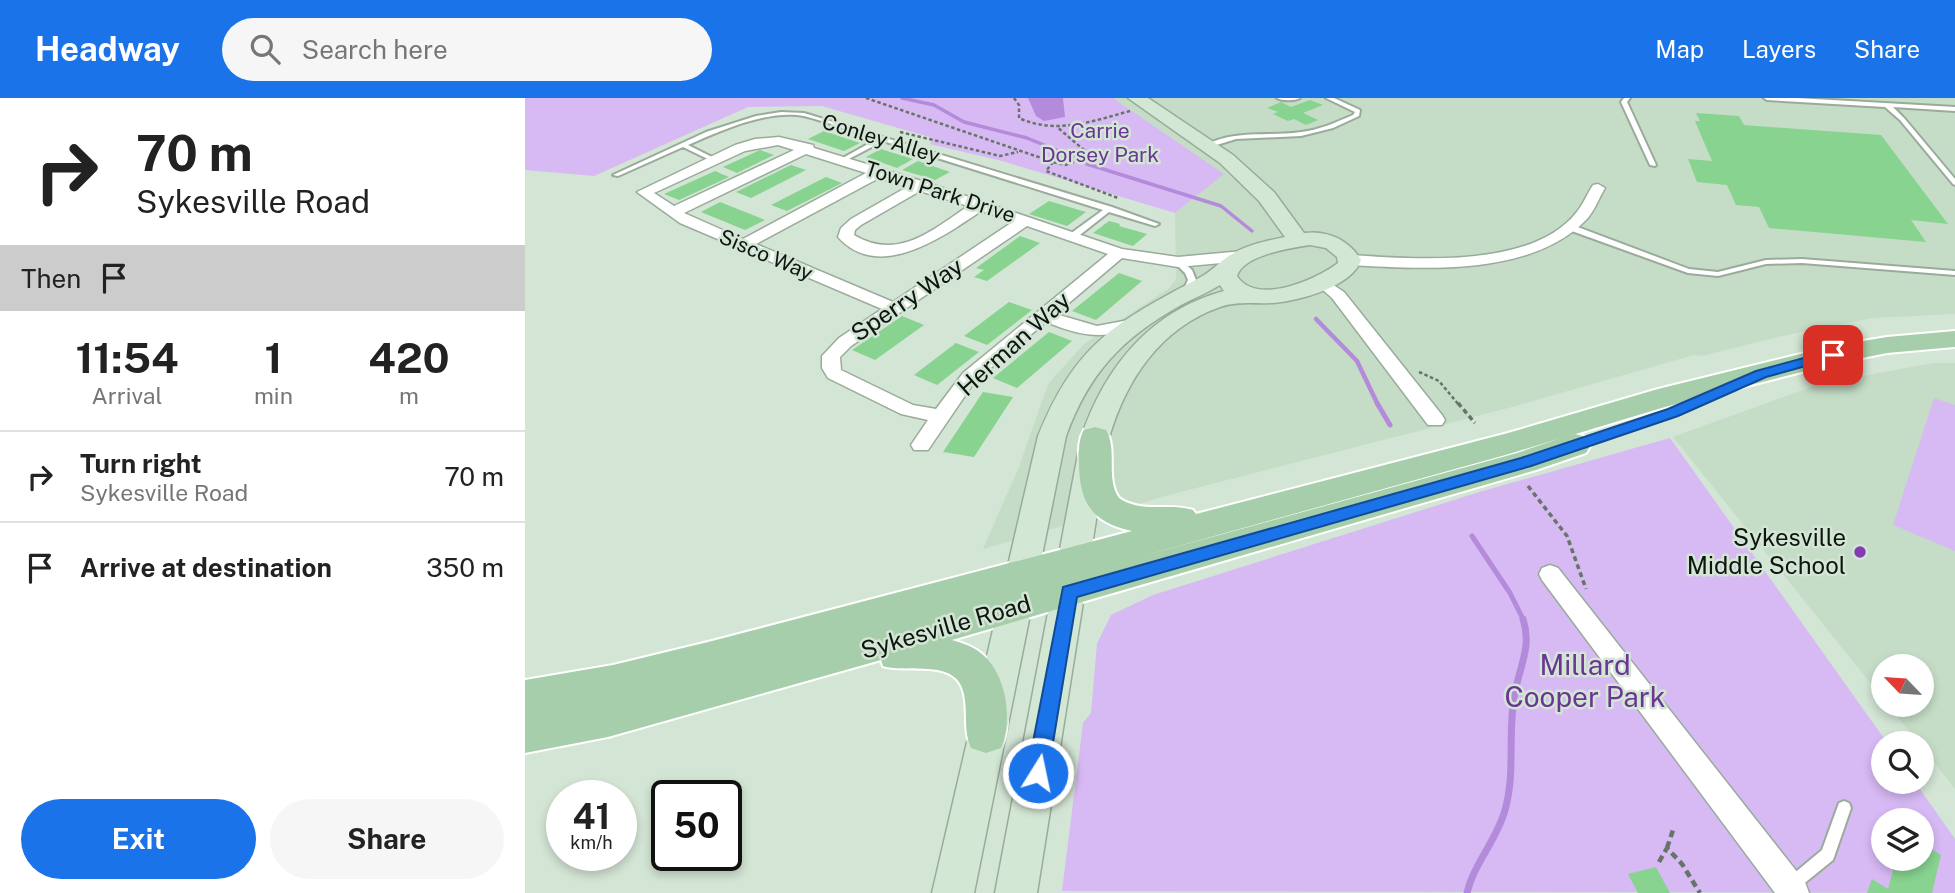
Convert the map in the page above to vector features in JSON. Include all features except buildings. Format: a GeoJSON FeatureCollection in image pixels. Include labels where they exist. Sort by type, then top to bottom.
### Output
{"type":"FeatureCollection","features":[{"type":"Feature","properties":{"kind":"main road","name":"Sykesville Road"},"geometry":{"type":"LineString","coordinates":[[1072,576],[1260,510],[1658,399],[1833,355],[1887,345],[1955,339]]}},
{"type":"Feature","properties":{"kind":"main road","name":"Sykesville Road"},"geometry":{"type":"LineString","coordinates":[[525,698],[613,683],[1018,590],[1525,462],[1673,412],[1761,374]]}},
{"type":"Feature","properties":{"kind":"main road"},"geometry":{"type":"LineString","coordinates":[[1095,438],[1097,483],[1101,499],[1121,514],[1160,521],[1260,510]]}},
{"type":"Feature","properties":{"kind":"main road","name":"Sykesville Road"},"geometry":{"type":"LineString","coordinates":[[525,734],[608,718],[710,692],[1018,590]]}},
{"type":"Feature","properties":{"kind":"main road"},"geometry":{"type":"LineString","coordinates":[[710,692],[911,651],[945,653],[961,660],[976,674],[984,691],[986,734]]}},
{"type":"Feature","properties":{"kind":"street"},"geometry":{"type":"LineString","coordinates":[[1143,102],[1207,146],[1251,181],[1286,219],[1298,240]]}},
{"type":"Feature","properties":{"kind":"street","name":"Town Park Drive"},"geometry":{"type":"LineString","coordinates":[[644,192],[755,143],[779,141],[808,148],[1119,253],[1178,262],[1235,263]]}},
{"type":"Feature","properties":{"kind":"street"},"geometry":{"type":"LineString","coordinates":[[674,212],[808,148]]}},
{"type":"Feature","properties":{"kind":"street"},"geometry":{"type":"LineString","coordinates":[[743,245],[880,172]]}},
{"type":"Feature","properties":{"kind":"street"},"geometry":{"type":"LineString","coordinates":[[920,185],[856,222],[848,228],[846,237],[876,251],[901,251],[918,244],[980,205]]}},
{"type":"Feature","properties":{"kind":"street"},"geometry":{"type":"LineString","coordinates":[[1350,260],[1396,263],[1461,262],[1523,250],[1571,228],[1593,203],[1598,188]]}},
{"type":"Feature","properties":{"kind":"street","name":"Sisco Way"},"geometry":{"type":"LineString","coordinates":[[644,192],[685,220],[894,308]]}},
{"type":"Feature","properties":{"kind":"street","name":"Sperry Way"},"geometry":{"type":"LineString","coordinates":[[939,416],[908,410],[834,374],[831,356],[836,349],[894,308],[1025,220]]}},
{"type":"Feature","properties":{"kind":"street"},"geometry":{"type":"LineString","coordinates":[[953,893],[1052,436],[1072,387],[1094,345],[1207,284],[1235,263],[1298,240],[1332,243],[1343,248],[1350,260]]}},
{"type":"Feature","properties":{"kind":"street","name":"Herman Way"},"geometry":{"type":"LineString","coordinates":[[921,445],[969,377],[1119,253]]}},
{"type":"Feature","properties":{"kind":"street"},"geometry":{"type":"LineString","coordinates":[[1016,893],[1095,438],[1110,394],[1155,338],[1179,319],[1207,303],[1223,297],[1281,294],[1323,283],[1342,272],[1350,260]]}},
{"type":"Feature","properties":{"kind":"street"},"geometry":{"type":"LineString","coordinates":[[1235,263],[1226,278],[1231,285],[1250,294]]}},
{"type":"Feature","properties":{"kind":"street"},"geometry":{"type":"LineString","coordinates":[[1323,283],[1338,295],[1435,420]]}},
{"type":"Feature","properties":{"kind":"street"},"geometry":{"type":"LineString","coordinates":[[1044,315],[1094,345]]}},
{"type":"Feature","properties":{"kind":"street"},"geometry":{"type":"LineString","coordinates":[[1550,574],[1791,890]]}},
{"type":"Feature","properties":{"kind":"lane"},"geometry":{"type":"LineString","coordinates":[[1280,98],[1297,98]]}},
{"type":"Feature","properties":{"kind":"lane"},"geometry":{"type":"LineString","coordinates":[[1207,146],[1235,137],[1301,134],[1331,127],[1356,116],[1358,111],[1329,98]]}},
{"type":"Feature","properties":{"kind":"lane"},"geometry":{"type":"LineString","coordinates":[[1627,98],[1623,102],[1653,165]]}},
{"type":"Feature","properties":{"kind":"lane"},"geometry":{"type":"LineString","coordinates":[[1767,98],[1955,109]]}},
{"type":"Feature","properties":{"kind":"lane"},"geometry":{"type":"LineString","coordinates":[[1887,105],[1902,119],[1955,183]]}},
{"type":"Feature","properties":{"kind":"lane","name":"Conley Alley"},"geometry":{"type":"LineString","coordinates":[[616,175],[626,168],[749,119],[787,112],[1155,224]]}},
{"type":"Feature","properties":{"kind":"lane"},"geometry":{"type":"LineString","coordinates":[[843,160],[881,139]]}},
{"type":"Feature","properties":{"kind":"lane"},"geometry":{"type":"LineString","coordinates":[[685,146],[714,160]]}},
{"type":"Feature","properties":{"kind":"lane"},"geometry":{"type":"LineString","coordinates":[[1073,236],[1113,211]]}},
{"type":"Feature","properties":{"kind":"lane"},"geometry":{"type":"LineString","coordinates":[[1571,228],[1688,271],[1718,274],[1766,262],[1802,261],[1955,273]]}},
{"type":"Feature","properties":{"kind":"lane"},"geometry":{"type":"LineString","coordinates":[[1178,262],[1189,272],[1192,279],[1186,293]]}},
{"type":"Feature","properties":{"kind":"lane"},"geometry":{"type":"LineString","coordinates":[[1791,890],[1828,855],[1845,808]]}},
{"type":"Feature","properties":{"kind":"path"},"geometry":{"type":"LineString","coordinates":[[866,98],[920,115],[975,138],[1053,162],[1065,165],[1086,158],[1084,150],[1057,127]]}},
{"type":"Feature","properties":{"kind":"path"},"geometry":{"type":"LineString","coordinates":[[1014,98],[1019,105],[1019,118],[1034,126],[1057,127],[1143,102]]}},
{"type":"Feature","properties":{"kind":"path"},"geometry":{"type":"LineString","coordinates":[[881,139],[890,132],[903,132],[1000,156],[1020,150]]}},
{"type":"Feature","properties":{"kind":"path"},"geometry":{"type":"LineString","coordinates":[[1053,162],[1046,171],[1126,202],[1113,211]]}},
{"type":"Feature","properties":{"kind":"path"},"geometry":{"type":"LineString","coordinates":[[1397,368],[1420,372],[1439,381],[1475,423]]}},
{"type":"Feature","properties":{"kind":"path"},"geometry":{"type":"LineString","coordinates":[[1528,486],[1567,536],[1587,593]]}},
{"type":"Feature","properties":{"kind":"path"},"geometry":{"type":"LineString","coordinates":[[1659,862],[1673,830]]}},
{"type":"Feature","properties":{"kind":"path"},"geometry":{"type":"LineString","coordinates":[[1667,848],[1682,864],[1700,893]]}},
{"type":"Feature","properties":{"kind":"shaded area"},"geometry":{"type":"Polygon","coordinates":[[[1028,98],[1063,98],[1065,117],[1044,121],[1036,116],[1028,98]]]}},
{"type":"Feature","properties":{"kind":"shaded area"},"geometry":{"type":"Polygon","coordinates":[[[1113,98],[1955,98],[1955,314],[1873,318],[1782,336],[1702,356],[1694,355],[1512,407],[1169,495],[983,549],[1019,467],[1048,384],[1084,344],[1168,289],[1176,280],[1175,213],[1223,174],[1113,98]]]}},
{"type":"Feature","properties":{"kind":"shaded area","name":"Sykesville Middle School"},"geometry":{"type":"Polygon","coordinates":[[[1934,363],[1955,363],[1955,789],[1934,762],[1934,731],[1909,731],[1898,718],[1934,718],[1934,654],[1871,654],[1871,684],[1673,437],[1819,384],[1934,363]]]}},
{"type":"Feature","properties":{"kind":"green space","name":"Carrie Dorsey Park"},"geometry":{"type":"Polygon","coordinates":[[[525,98],[1113,98],[1224,174],[1175,213],[1002,161],[930,144],[933,138],[822,106],[748,107],[594,176],[525,170],[525,98]]]}},
{"type":"Feature","properties":{"kind":"green space"},"geometry":{"type":"Polygon","coordinates":[[[1934,398],[1955,405],[1955,551],[1893,525],[1934,398]]]}},
{"type":"Feature","properties":{"kind":"green space","name":"Millard Cooper Park"},"geometry":{"type":"Polygon","coordinates":[[[1670,438],[1879,731],[1871,731],[1871,794],[1923,794],[1933,808],[1871,808],[1871,871],[1934,871],[1934,809],[1955,839],[1955,893],[1062,891],[1083,723],[1091,713],[1097,644],[1111,615],[1153,595],[1476,493],[1670,438]]]}},
{"type":"Feature","properties":{"kind":"waterway"},"geometry":{"type":"LineString","coordinates":[[902,98],[934,105],[964,122],[1027,138],[1073,157]]}},
{"type":"Feature","properties":{"kind":"waterway"},"geometry":{"type":"LineString","coordinates":[[1087,164],[1221,206],[1252,231]]}},
{"type":"Feature","properties":{"kind":"waterway"},"geometry":{"type":"LineString","coordinates":[[1316,319],[1357,361],[1377,403]]}},
{"type":"Feature","properties":{"kind":"waterway"},"geometry":{"type":"LineString","coordinates":[[1377,403],[1390,425]]}},
{"type":"Feature","properties":{"kind":"waterway"},"geometry":{"type":"LineString","coordinates":[[1472,536],[1510,593],[1523,619]]}},
{"type":"Feature","properties":{"kind":"waterway"},"geometry":{"type":"LineString","coordinates":[[1467,893],[1497,831],[1508,796],[1513,707],[1526,647],[1523,619]]}},
{"type":"Feature","properties":{"kind":"place","name":"Sykesville Middle School"},"geometry":{"type":"Point","coordinates":[1860,552]}},
{"type":"Feature","properties":{"kind":"route"},"geometry":{"type":"LineString","coordinates":[[1038,773],[1069,592],[1525,462],[1673,412],[1761,374],[1833,355]]}}]}
